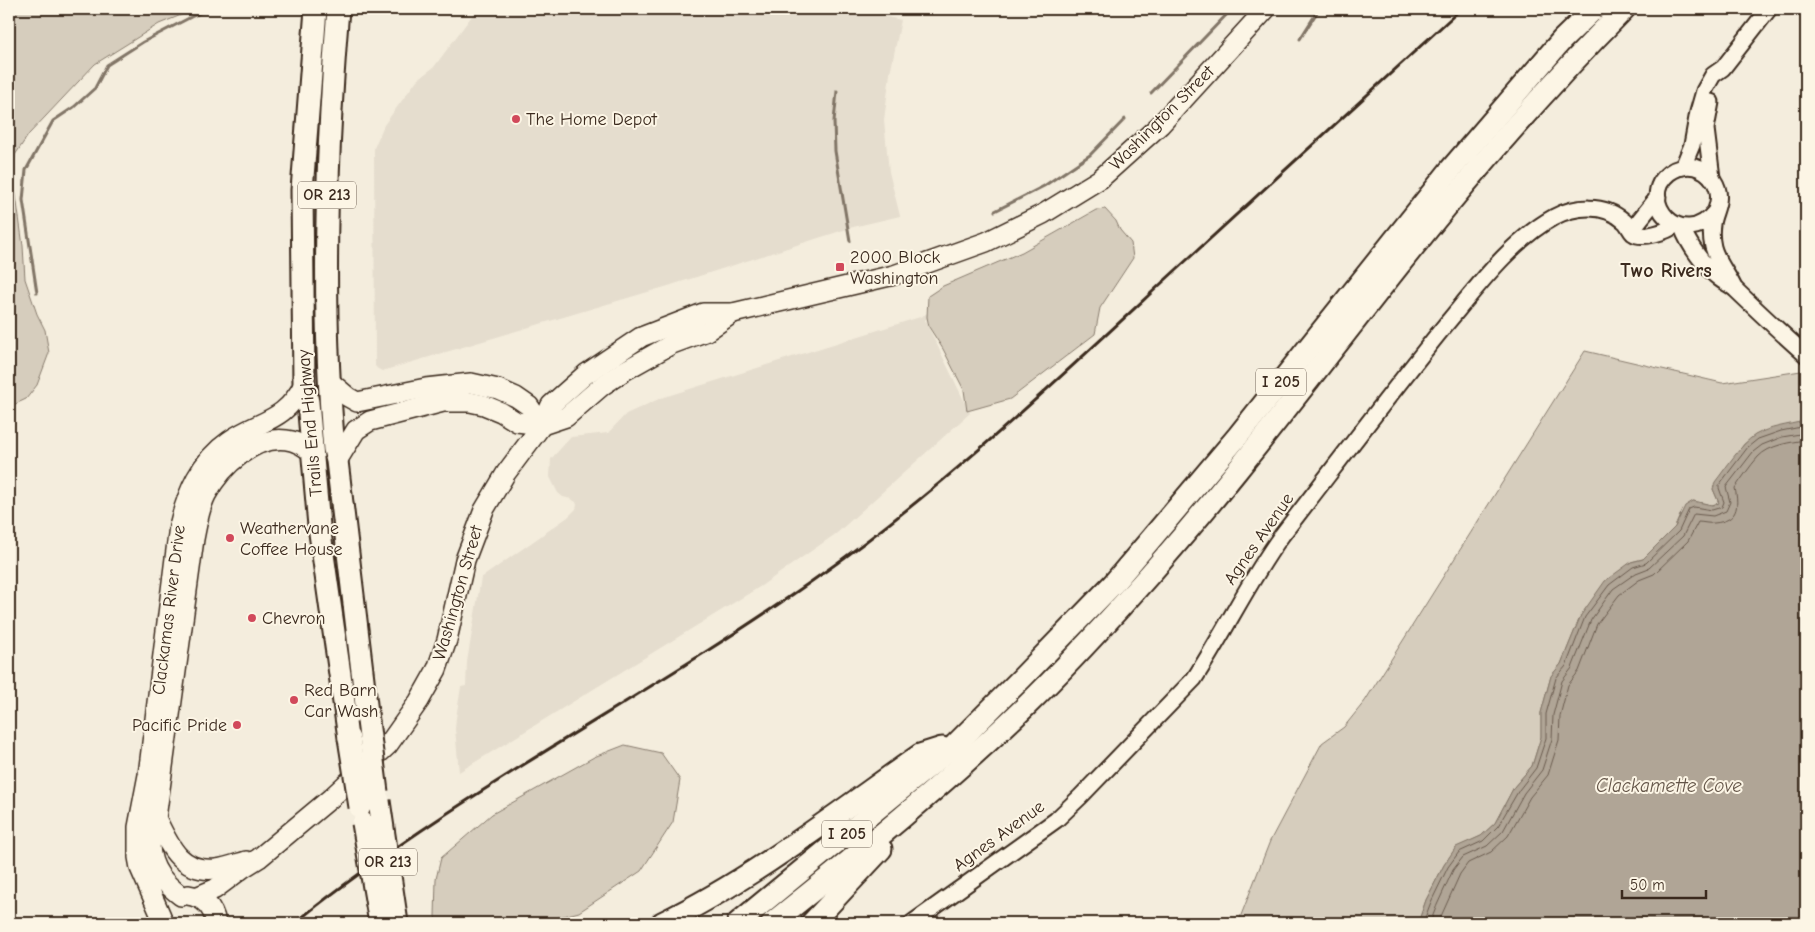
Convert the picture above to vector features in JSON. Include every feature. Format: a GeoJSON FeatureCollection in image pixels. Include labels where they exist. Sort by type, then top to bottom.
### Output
{"type":"FeatureCollection","features":[{"type":"Feature","properties":{"kind":"highway","name":"Trails End Highway"},"geometry":{"type":"LineString","coordinates":[[316,9],[302,190],[304,384],[308,402],[320,535],[348,738],[370,806],[397,923]]}},
{"type":"Feature","properties":{"kind":"highway","name":"Trails End Highway"},"geometry":{"type":"LineString","coordinates":[[338,9],[329,128],[327,208],[326,289],[329,381],[334,449],[368,721],[370,806],[380,923]]}},
{"type":"Feature","properties":{"kind":"highway","name":"I 205"},"geometry":{"type":"LineString","coordinates":[[738,923],[955,744],[1120,577],[1238,436],[1470,147],[1562,40],[1594,9]]}},
{"type":"Feature","properties":{"kind":"highway","name":"I 205"},"geometry":{"type":"LineString","coordinates":[[772,923],[872,843],[954,772],[1026,706],[1136,591],[1236,472],[1467,182],[1528,109],[1624,9]]}},
{"type":"Feature","properties":{"kind":"highway"},"geometry":{"type":"LineString","coordinates":[[662,923],[717,893],[792,846],[920,755],[955,744]]}},
{"type":"Feature","properties":{"kind":"highway"},"geometry":{"type":"LineString","coordinates":[[812,923],[954,772]]}},
{"type":"Feature","properties":{"kind":"main road","name":"Washington Street"},"geometry":{"type":"LineString","coordinates":[[189,896],[215,889],[259,858],[331,798],[388,745],[402,727],[437,669],[447,640],[465,560],[484,510],[506,473],[542,425],[566,417],[603,385],[645,358],[672,344],[707,331],[733,314],[894,275],[986,242],[1043,214],[1100,179],[1160,125],[1266,9]]}},
{"type":"Feature","properties":{"kind":"main road"},"geometry":{"type":"LineString","coordinates":[[329,381],[357,402],[449,384],[471,383],[484,385],[516,397],[530,406],[542,425]]}},
{"type":"Feature","properties":{"kind":"main road","name":"Clackamas River Drive"},"geometry":{"type":"LineString","coordinates":[[160,920],[140,868],[138,827],[148,775],[179,526],[184,504],[203,466],[215,453],[228,441],[284,412],[298,397],[304,384]]}},
{"type":"Feature","properties":{"kind":"main road"},"geometry":{"type":"LineString","coordinates":[[337,461],[356,430],[370,421],[443,402],[470,402],[484,405],[501,412],[517,422],[542,425]]}},
{"type":"Feature","properties":{"kind":"main road","name":"Clackamas River Drive"},"geometry":{"type":"LineString","coordinates":[[215,919],[210,906],[166,884],[156,871],[150,846],[156,818],[199,512],[207,494],[227,467],[256,445],[274,440],[284,440],[302,445],[312,452]]}},
{"type":"Feature","properties":{"kind":"main road"},"geometry":{"type":"LineString","coordinates":[[156,818],[174,852],[183,861],[198,868],[215,869],[259,858]]}},
{"type":"Feature","properties":{"kind":"main road","name":"Washington Street"},"geometry":{"type":"LineString","coordinates":[[215,919],[224,898],[250,873],[259,858]]}},
{"type":"Feature","properties":{"kind":"main road","name":"Clackamas River Drive"},"geometry":{"type":"LineString","coordinates":[[160,920],[168,904],[189,896]]}},
{"type":"Feature","properties":{"kind":"street"},"geometry":{"type":"LineString","coordinates":[[1683,167],[1692,145],[1704,91],[1713,75],[1723,68],[1769,9]]}},
{"type":"Feature","properties":{"kind":"street"},"geometry":{"type":"LineString","coordinates":[[1712,178],[1706,129],[1708,112],[1714,94],[1722,80],[1723,68]]}},
{"type":"Feature","properties":{"kind":"street"},"geometry":{"type":"LineString","coordinates":[[1715,212],[1701,225],[1692,227],[1679,226],[1662,214],[1658,197],[1659,188],[1668,174],[1683,167],[1694,167],[1704,171],[1712,178],[1719,194],[1718,203],[1712,224],[1713,246],[1734,288]]}},
{"type":"Feature","properties":{"kind":"street"},"geometry":{"type":"LineString","coordinates":[[1658,197],[1638,222],[1634,233],[1640,236],[1659,233],[1679,226]]}},
{"type":"Feature","properties":{"kind":"street","name":"Agnes Avenue"},"geometry":{"type":"LineString","coordinates":[[912,923],[1056,820],[1087,791],[1194,679],[1264,559],[1425,350],[1492,271],[1523,239],[1539,226],[1569,210],[1588,207],[1612,213],[1624,221],[1634,233]]}},
{"type":"Feature","properties":{"kind":"street"},"geometry":{"type":"LineString","coordinates":[[1679,226],[1707,266],[1719,279],[1734,288],[1806,355]]}},
{"type":"Feature","properties":{"kind":"shaded area"},"geometry":{"type":"Polygon","coordinates":[[[9,9],[196,9],[159,24],[95,64],[29,134],[15,155],[13,174],[23,246],[25,279],[37,314],[45,330],[49,353],[37,385],[26,399],[9,407],[9,9]]]}},
{"type":"Feature","properties":{"kind":"shaded area"},"geometry":{"type":"Polygon","coordinates":[[[477,9],[852,9],[901,20],[890,74],[884,120],[889,172],[900,216],[853,227],[668,286],[382,371],[375,366],[374,148],[384,125],[417,80],[434,67],[477,9]]]}},
{"type":"Feature","properties":{"kind":"shaded area"},"geometry":{"type":"Polygon","coordinates":[[[1105,209],[1131,243],[1133,258],[1100,308],[1095,334],[1010,399],[967,411],[964,390],[943,349],[929,327],[927,317],[928,296],[943,286],[1022,252],[1096,210],[1105,209]]]}},
{"type":"Feature","properties":{"kind":"shaded area"},"geometry":{"type":"Polygon","coordinates":[[[934,310],[936,315],[925,320],[970,413],[837,533],[761,586],[459,772],[455,729],[456,718],[461,687],[466,686],[467,662],[481,578],[568,517],[576,509],[576,502],[558,493],[550,477],[551,459],[571,437],[608,433],[626,414],[661,398],[920,317],[934,310]]]}},
{"type":"Feature","properties":{"kind":"shaded area"},"geometry":{"type":"Polygon","coordinates":[[[1585,351],[1722,383],[1801,371],[1806,377],[1806,422],[1756,435],[1744,444],[1713,489],[1719,503],[1712,505],[1693,501],[1680,515],[1675,527],[1643,559],[1631,562],[1581,615],[1561,664],[1551,676],[1541,713],[1541,737],[1532,766],[1514,787],[1495,823],[1481,836],[1456,848],[1444,865],[1426,900],[1418,923],[1238,923],[1270,841],[1322,743],[1344,727],[1365,701],[1585,351]]]}},
{"type":"Feature","properties":{"kind":"shaded area"},"geometry":{"type":"Polygon","coordinates":[[[625,745],[661,753],[680,780],[673,822],[641,871],[579,912],[537,923],[438,923],[435,917],[436,879],[441,858],[492,814],[594,757],[625,745]]]}},
{"type":"Feature","properties":{"kind":"water","name":"Clackamette Cove"},"geometry":{"type":"Polygon","coordinates":[[[1806,422],[1806,923],[1418,923],[1426,900],[1444,865],[1456,847],[1481,836],[1495,823],[1514,787],[1532,766],[1541,737],[1541,713],[1551,676],[1561,664],[1581,615],[1605,581],[1631,562],[1643,559],[1675,527],[1685,506],[1693,501],[1712,505],[1719,503],[1713,489],[1715,482],[1739,450],[1750,439],[1766,430],[1806,422]]]}},
{"type":"Feature","properties":{"kind":"waterway"},"geometry":{"type":"LineString","coordinates":[[37,293],[23,200],[26,170],[53,121],[74,107],[95,88],[107,65],[143,42],[191,17],[209,9],[221,9]]}},
{"type":"Feature","properties":{"kind":"waterway"},"geometry":{"type":"LineString","coordinates":[[1151,93],[1232,9]]}},
{"type":"Feature","properties":{"kind":"waterway"},"geometry":{"type":"LineString","coordinates":[[1300,39],[1319,9]]}},
{"type":"Feature","properties":{"kind":"waterway"},"geometry":{"type":"LineString","coordinates":[[837,91],[834,121],[835,151],[850,241]]}},
{"type":"Feature","properties":{"kind":"waterway"},"geometry":{"type":"LineString","coordinates":[[995,211],[1044,186],[1090,155],[1125,119]]}},
{"type":"Feature","properties":{"kind":"railway"},"geometry":{"type":"LineString","coordinates":[[295,923],[420,831],[748,625],[859,547],[904,512],[1036,399],[1461,9]]}},
{"type":"Feature","properties":{"kind":"place","name":"The Home Depot"},"geometry":{"type":"Point","coordinates":[516,119]}},
{"type":"Feature","properties":{"kind":"place","name":"2000 Block Washington"},"geometry":{"type":"Point","coordinates":[840,267]}},
{"type":"Feature","properties":{"kind":"place","name":"Weathervane Coffee House"},"geometry":{"type":"Point","coordinates":[230,538]}},
{"type":"Feature","properties":{"kind":"place","name":"Chevron"},"geometry":{"type":"Point","coordinates":[252,618]}},
{"type":"Feature","properties":{"kind":"place","name":"Red Barn Car Wash"},"geometry":{"type":"Point","coordinates":[294,700]}},
{"type":"Feature","properties":{"kind":"place","name":"Pacific Pride"},"geometry":{"type":"Point","coordinates":[237,725]}},
{"type":"Feature","properties":{"kind":"district","name":"Two Rivers"},"geometry":{"type":"Point","coordinates":[1666,270]}}]}
